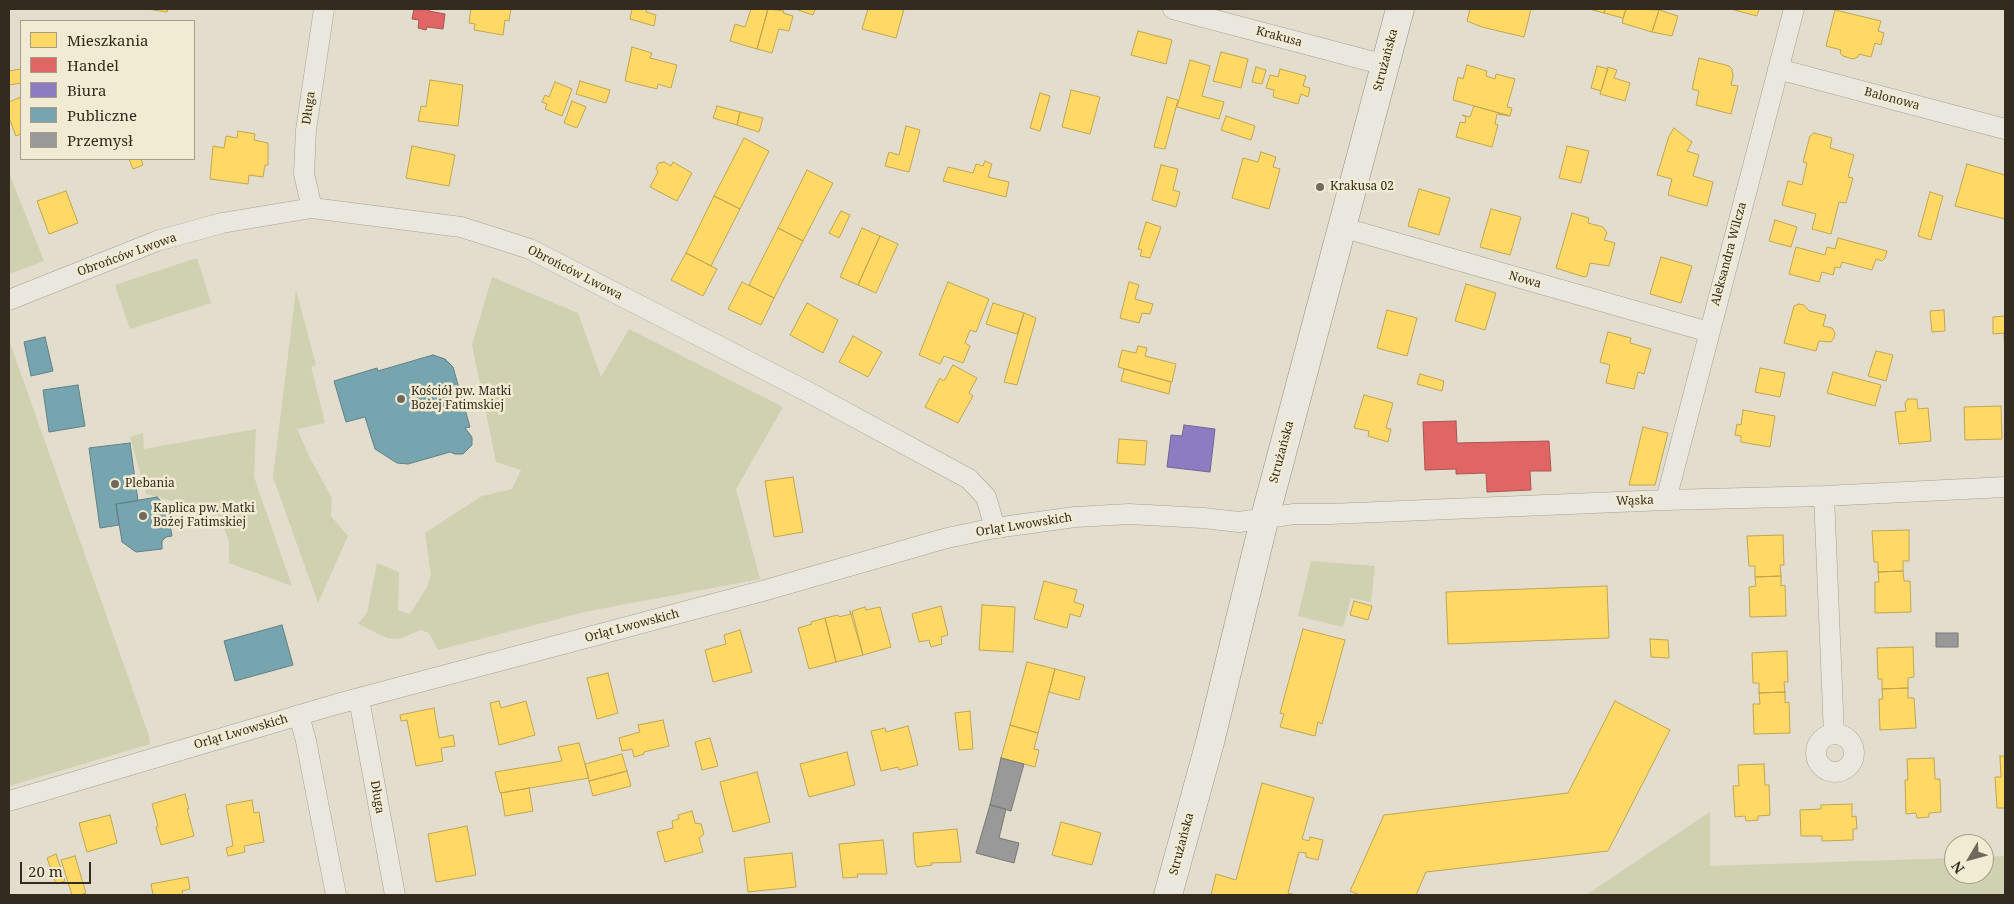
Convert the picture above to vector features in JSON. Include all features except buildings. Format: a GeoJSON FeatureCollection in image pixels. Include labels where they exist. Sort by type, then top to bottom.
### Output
{"type":"FeatureCollection","features":[{"type":"Feature","properties":{"kind":"main road","name":"Strużańska"},"geometry":{"type":"LineString","coordinates":[[1168,895],[1210,742],[1265,517],[1400,9]]}},
{"type":"Feature","properties":{"kind":"street","name":"Długa"},"geometry":{"type":"LineString","coordinates":[[312,208],[304,174],[306,130],[324,9]]}},
{"type":"Feature","properties":{"kind":"street","name":"Krakusa"},"geometry":{"type":"LineString","coordinates":[[1173,9],[1385,65]]}},
{"type":"Feature","properties":{"kind":"street","name":"Aleksandra Wilcza"},"geometry":{"type":"LineString","coordinates":[[1666,500],[1794,9]]}},
{"type":"Feature","properties":{"kind":"street","name":"Balonowa"},"geometry":{"type":"LineString","coordinates":[[1778,69],[2005,129]]}},
{"type":"Feature","properties":{"kind":"street","name":"Obrońców Lwowa"},"geometry":{"type":"LineString","coordinates":[[9,300],[157,241],[222,223],[312,208],[461,228],[530,249],[810,393],[969,479],[986,498],[995,528]]}},
{"type":"Feature","properties":{"kind":"street","name":"Nowa"},"geometry":{"type":"LineString","coordinates":[[1341,227],[1709,332]]}},
{"type":"Feature","properties":{"kind":"street","name":"Wąska"},"geometry":{"type":"LineString","coordinates":[[1265,517],[1294,514],[1824,496],[2005,487]]}},
{"type":"Feature","properties":{"kind":"street"},"geometry":{"type":"LineString","coordinates":[[1824,496],[1834,734]]}},
{"type":"Feature","properties":{"kind":"street","name":"Orląt Lwowskich"},"geometry":{"type":"LineString","coordinates":[[9,801],[359,698],[766,590],[947,538],[995,528],[1075,517],[1129,514],[1238,522],[1265,517]]}},
{"type":"Feature","properties":{"kind":"street","name":"Długa"},"geometry":{"type":"LineString","coordinates":[[359,698],[394,895]]}},
{"type":"Feature","properties":{"kind":"street"},"geometry":{"type":"LineString","coordinates":[[299,715],[306,741],[336,895]]}},
{"type":"Feature","properties":{"kind":"green space"},"geometry":{"type":"Polygon","coordinates":[[[9,173],[44,261],[9,274],[9,173]]]}},
{"type":"Feature","properties":{"kind":"green space"},"geometry":{"type":"Polygon","coordinates":[[[197,258],[211,303],[130,329],[115,285],[197,258]]]}},
{"type":"Feature","properties":{"kind":"green space"},"geometry":{"type":"Polygon","coordinates":[[[492,277],[578,313],[601,377],[629,329],[783,407],[736,489],[760,579],[589,611],[438,650],[429,633],[421,630],[399,639],[387,638],[358,624],[367,613],[377,563],[399,572],[398,610],[410,614],[427,587],[431,575],[425,533],[482,496],[512,489],[521,470],[496,462],[472,345],[492,277]]]}},
{"type":"Feature","properties":{"kind":"green space"},"geometry":{"type":"Polygon","coordinates":[[[296,290],[316,365],[311,367],[325,423],[297,429],[310,458],[332,498],[331,516],[348,536],[318,603],[273,477],[296,290]]]}},
{"type":"Feature","properties":{"kind":"green space"},"geometry":{"type":"Polygon","coordinates":[[[9,340],[149,736],[150,744],[9,786],[9,340]]]}},
{"type":"Feature","properties":{"kind":"green space"},"geometry":{"type":"Polygon","coordinates":[[[256,429],[254,477],[292,586],[229,563],[229,542],[220,516],[146,494],[130,437],[143,433],[144,449],[256,429]]]}},
{"type":"Feature","properties":{"kind":"green space"},"geometry":{"type":"Polygon","coordinates":[[[1311,561],[1375,566],[1371,602],[1351,598],[1343,627],[1298,616],[1311,561]]]}},
{"type":"Feature","properties":{"kind":"green space"},"geometry":{"type":"Polygon","coordinates":[[[1710,812],[1710,866],[1944,858],[1944,884],[1994,884],[1994,857],[2005,856],[2005,895],[1586,895],[1710,812]]]}},
{"type":"Feature","properties":{"kind":"place","name":"Krakusa 02"},"geometry":{"type":"Point","coordinates":[1320,187]}},
{"type":"Feature","properties":{"kind":"place","name":"Kościół pw. Matki Bożej Fatimskiej"},"geometry":{"type":"Point","coordinates":[401,399]}},
{"type":"Feature","properties":{"kind":"place","name":"Plebania"},"geometry":{"type":"Point","coordinates":[115,484]}},
{"type":"Feature","properties":{"kind":"place","name":"Kaplica pw. Matki Bożej Fatimskiej"},"geometry":{"type":"Point","coordinates":[143,516]}}]}
